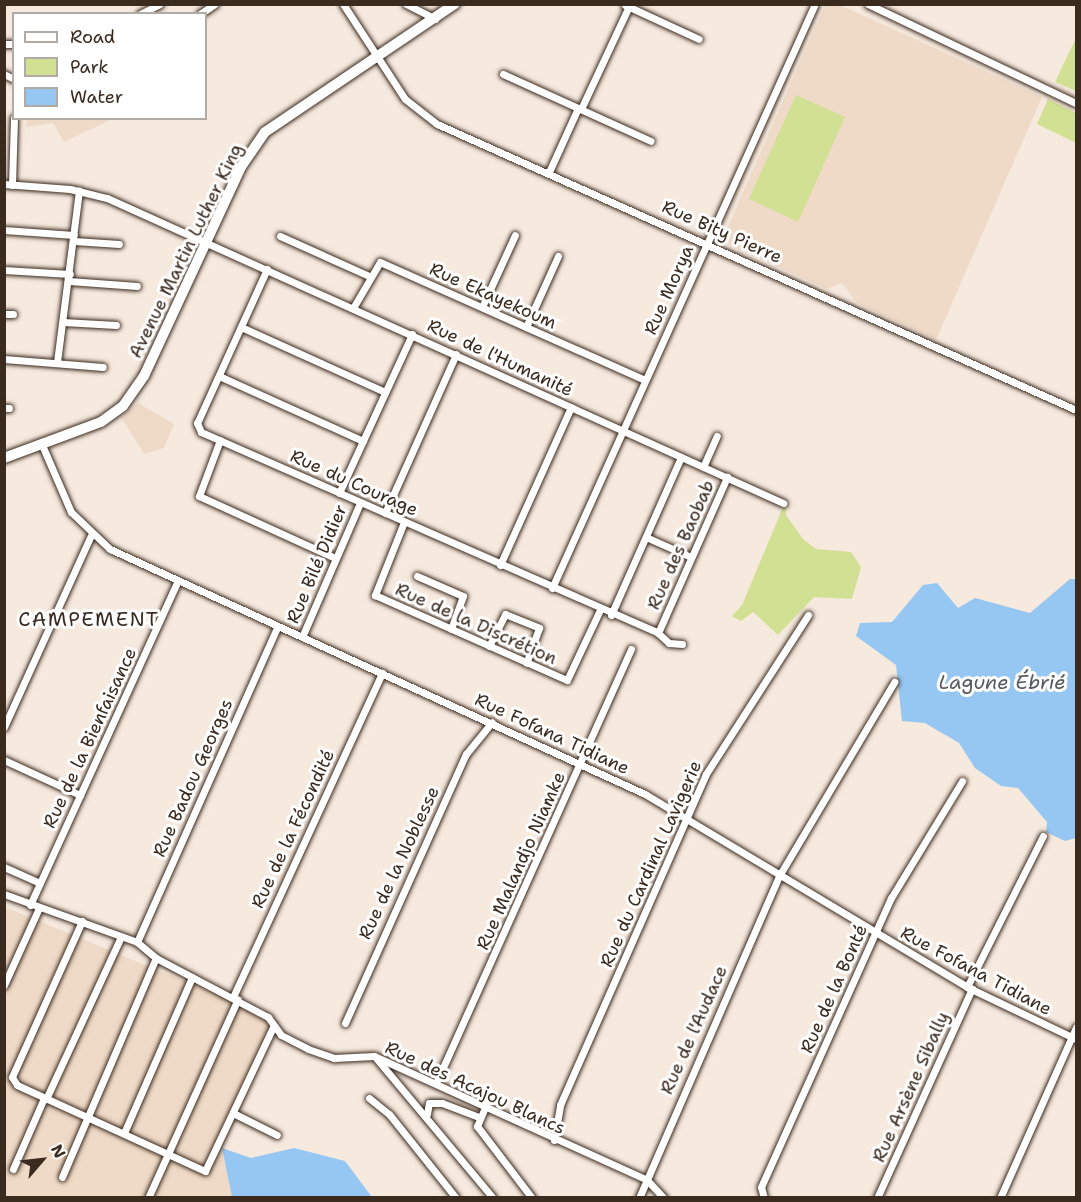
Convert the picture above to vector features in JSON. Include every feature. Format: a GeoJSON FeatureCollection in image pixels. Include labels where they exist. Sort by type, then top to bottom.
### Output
{"type":"FeatureCollection","features":[{"type":"Feature","properties":{"kind":"street"},"geometry":{"type":"LineString","coordinates":[[144,12],[160,4]]}},
{"type":"Feature","properties":{"kind":"street","name":"Rue Bity Pierre"},"geometry":{"type":"LineString","coordinates":[[343,4],[376,57],[420,114],[707,241],[1077,410]]}},
{"type":"Feature","properties":{"kind":"street"},"geometry":{"type":"LineString","coordinates":[[406,4],[435,19]]}},
{"type":"Feature","properties":{"kind":"street","name":"Avenue Martin Luther King"},"geometry":{"type":"LineString","coordinates":[[4,458],[100,422],[131,398],[240,167],[265,132],[454,4]]}},
{"type":"Feature","properties":{"kind":"street","name":"Rue Morya"},"geometry":{"type":"LineString","coordinates":[[552,588],[707,241],[751,156],[815,4]]}},
{"type":"Feature","properties":{"kind":"street"},"geometry":{"type":"LineString","coordinates":[[868,4],[1077,103]]}},
{"type":"Feature","properties":{"kind":"street"},"geometry":{"type":"LineString","coordinates":[[549,172],[627,5],[699,39]]}},
{"type":"Feature","properties":{"kind":"street"},"geometry":{"type":"LineString","coordinates":[[503,74],[651,141]]}},
{"type":"Feature","properties":{"kind":"street"},"geometry":{"type":"LineString","coordinates":[[8,185],[14,120]]}},
{"type":"Feature","properties":{"kind":"street","name":"Rue de l'Humanité"},"geometry":{"type":"LineString","coordinates":[[8,185],[79,190],[205,241],[783,503]]}},
{"type":"Feature","properties":{"kind":"street"},"geometry":{"type":"LineString","coordinates":[[57,362],[70,277],[79,190]]}},
{"type":"Feature","properties":{"kind":"street"},"geometry":{"type":"LineString","coordinates":[[4,230],[119,244]]}},
{"type":"Feature","properties":{"kind":"street"},"geometry":{"type":"LineString","coordinates":[[482,307],[515,235]]}},
{"type":"Feature","properties":{"kind":"street"},"geometry":{"type":"LineString","coordinates":[[280,236],[369,276],[353,308]]}},
{"type":"Feature","properties":{"kind":"street"},"geometry":{"type":"LineString","coordinates":[[526,327],[558,255]]}},
{"type":"Feature","properties":{"kind":"street","name":"Rue Ekayekoum"},"geometry":{"type":"LineString","coordinates":[[369,276],[380,262],[645,380]]}},
{"type":"Feature","properties":{"kind":"street","name":"Rue du Courage"},"geometry":{"type":"LineString","coordinates":[[267,269],[197,423],[201,432],[611,615],[658,633]]}},
{"type":"Feature","properties":{"kind":"street"},"geometry":{"type":"LineString","coordinates":[[4,270],[137,286]]}},
{"type":"Feature","properties":{"kind":"street"},"geometry":{"type":"LineString","coordinates":[[63,322],[116,325]]}},
{"type":"Feature","properties":{"kind":"street"},"geometry":{"type":"LineString","coordinates":[[241,327],[385,392]]}},
{"type":"Feature","properties":{"kind":"street"},"geometry":{"type":"LineString","coordinates":[[339,493],[412,334]]}},
{"type":"Feature","properties":{"kind":"street"},"geometry":{"type":"LineString","coordinates":[[385,513],[456,354]]}},
{"type":"Feature","properties":{"kind":"street"},"geometry":{"type":"LineString","coordinates":[[4,359],[103,367]]}},
{"type":"Feature","properties":{"kind":"street"},"geometry":{"type":"LineString","coordinates":[[219,376],[363,441]]}},
{"type":"Feature","properties":{"kind":"street"},"geometry":{"type":"LineString","coordinates":[[500,565],[571,406]]}},
{"type":"Feature","properties":{"kind":"street"},"geometry":{"type":"LineString","coordinates":[[703,467],[717,436]]}},
{"type":"Feature","properties":{"kind":"street"},"geometry":{"type":"LineString","coordinates":[[220,440],[199,496],[336,558]]}},
{"type":"Feature","properties":{"kind":"street","name":"Rue Fofana Tidiane"},"geometry":{"type":"LineString","coordinates":[[42,444],[71,512],[91,535],[177,582],[581,762],[687,817],[874,934],[970,988],[1074,1038]]}},
{"type":"Feature","properties":{"kind":"street"},"geometry":{"type":"LineString","coordinates":[[611,615],[681,457]]}},
{"type":"Feature","properties":{"kind":"street","name":"Rue des Baobab"},"geometry":{"type":"LineString","coordinates":[[682,645],[669,643],[658,633],[727,477]]}},
{"type":"Feature","properties":{"kind":"street","name":"Rue Bilé Didier"},"geometry":{"type":"LineString","coordinates":[[302,637],[360,503]]}},
{"type":"Feature","properties":{"kind":"street","name":"Rue de la Discrétion"},"geometry":{"type":"LineString","coordinates":[[404,522],[373,593],[526,663],[570,679],[600,610]]}},
{"type":"Feature","properties":{"kind":"street"},"geometry":{"type":"LineString","coordinates":[[4,727],[91,535]]}},
{"type":"Feature","properties":{"kind":"street"},"geometry":{"type":"LineString","coordinates":[[646,537],[691,557]]}},
{"type":"Feature","properties":{"kind":"street"},"geometry":{"type":"LineString","coordinates":[[417,576],[463,596],[452,629]]}},
{"type":"Feature","properties":{"kind":"street","name":"Rue de la Bienfaisance"},"geometry":{"type":"LineString","coordinates":[[30,905],[177,582]]}},
{"type":"Feature","properties":{"kind":"street"},"geometry":{"type":"LineString","coordinates":[[489,646],[505,614],[539,628],[526,663]]}},
{"type":"Feature","properties":{"kind":"street","name":"Rue du Cardinal Lavigerie"},"geometry":{"type":"LineString","coordinates":[[554,1140],[560,1105],[687,817],[748,702],[808,615]]}},
{"type":"Feature","properties":{"kind":"street","name":"Rue Badou Georges"},"geometry":{"type":"LineString","coordinates":[[137,942],[277,627]]}},
{"type":"Feature","properties":{"kind":"street","name":"Rue Malandjo Niamke"},"geometry":{"type":"LineString","coordinates":[[436,1083],[631,650]]}},
{"type":"Feature","properties":{"kind":"street","name":"Rue de la Fécondité"},"geometry":{"type":"LineString","coordinates":[[148,1197],[382,673]]}},
{"type":"Feature","properties":{"kind":"street","name":"Rue de l'Audace"},"geometry":{"type":"LineString","coordinates":[[639,1197],[779,876],[894,681]]}},
{"type":"Feature","properties":{"kind":"street","name":"Rue de la Noblesse"},"geometry":{"type":"LineString","coordinates":[[345,1023],[466,754],[492,722]]}},
{"type":"Feature","properties":{"kind":"street"},"geometry":{"type":"LineString","coordinates":[[4,760],[80,795]]}},
{"type":"Feature","properties":{"kind":"street","name":"Rue de la Bonté"},"geometry":{"type":"LineString","coordinates":[[764,1197],[761,1187],[874,934],[950,797],[962,781]]}},
{"type":"Feature","properties":{"kind":"street","name":"Rue Arsène Sibally"},"geometry":{"type":"LineString","coordinates":[[877,1197],[970,988],[1042,836]]}},
{"type":"Feature","properties":{"kind":"street"},"geometry":{"type":"LineString","coordinates":[[4,867],[40,883]]}},
{"type":"Feature","properties":{"kind":"street","name":"Rue des Acajou Blancs"},"geometry":{"type":"LineString","coordinates":[[4,894],[137,942],[156,958],[236,998],[268,1017],[273,1027],[293,1042],[334,1058],[374,1056],[486,1105],[554,1140],[647,1180]]}},
{"type":"Feature","properties":{"kind":"street"},"geometry":{"type":"LineString","coordinates":[[4,985],[39,908]]}},
{"type":"Feature","properties":{"kind":"street"},"geometry":{"type":"LineString","coordinates":[[82,921],[12,1077],[17,1086],[167,1152],[202,1170],[211,1166],[273,1027]]}},
{"type":"Feature","properties":{"kind":"street"},"geometry":{"type":"LineString","coordinates":[[13,1169],[121,937]]}},
{"type":"Feature","properties":{"kind":"street"},"geometry":{"type":"LineString","coordinates":[[63,1177],[85,1116],[156,958]]}},
{"type":"Feature","properties":{"kind":"street"},"geometry":{"type":"LineString","coordinates":[[124,1133],[192,977]]}},
{"type":"Feature","properties":{"kind":"street"},"geometry":{"type":"LineString","coordinates":[[1000,1197],[1074,1038],[1077,1027]]}},
{"type":"Feature","properties":{"kind":"street"},"geometry":{"type":"LineString","coordinates":[[374,1056],[427,1114],[493,1197]]}},
{"type":"Feature","properties":{"kind":"street"},"geometry":{"type":"LineString","coordinates":[[369,1098],[389,1114],[456,1197]]}},
{"type":"Feature","properties":{"kind":"street"},"geometry":{"type":"LineString","coordinates":[[427,1114],[429,1103],[442,1103],[478,1117]]}},
{"type":"Feature","properties":{"kind":"street"},"geometry":{"type":"LineString","coordinates":[[486,1105],[478,1117],[477,1126],[532,1197]]}},
{"type":"Feature","properties":{"kind":"street"},"geometry":{"type":"LineString","coordinates":[[233,1113],[277,1135]]}},
{"type":"Feature","properties":{"kind":"street"},"geometry":{"type":"LineString","coordinates":[[647,1180],[664,1197]]}},
{"type":"Feature","properties":{"kind":"shaded area"},"geometry":{"type":"Polygon","coordinates":[[[825,5],[840,5],[1042,97],[936,340],[857,303],[842,283],[827,289],[729,245],[724,236],[825,5]]]}},
{"type":"Feature","properties":{"kind":"shaded area"},"geometry":{"type":"Polygon","coordinates":[[[27,120],[110,120],[64,142],[53,123],[26,127],[27,120]]]}},
{"type":"Feature","properties":{"kind":"shaded area"},"geometry":{"type":"Polygon","coordinates":[[[138,403],[174,424],[164,448],[144,454],[121,417],[138,403]]]}},
{"type":"Feature","properties":{"kind":"shaded area"},"geometry":{"type":"Polygon","coordinates":[[[5,907],[280,1021],[222,1148],[232,1197],[5,1198],[5,907]]]}},
{"type":"Feature","properties":{"kind":"green space"},"geometry":{"type":"Polygon","coordinates":[[[1076,38],[1076,91],[1055,82],[1076,38]]]}},
{"type":"Feature","properties":{"kind":"green space"},"geometry":{"type":"Polygon","coordinates":[[[796,95],[845,117],[798,222],[749,199],[796,95]]]}},
{"type":"Feature","properties":{"kind":"green space"},"geometry":{"type":"Polygon","coordinates":[[[1048,99],[1076,113],[1076,143],[1037,124],[1048,99]]]}},
{"type":"Feature","properties":{"kind":"green space"},"geometry":{"type":"Polygon","coordinates":[[[786,500],[786,515],[803,539],[816,549],[851,552],[861,567],[852,599],[814,597],[778,635],[753,612],[741,621],[732,616],[742,605],[786,500]]]}},
{"type":"Feature","properties":{"kind":"water","name":"Lagune Ébrié"},"geometry":{"type":"Polygon","coordinates":[[[1070,579],[1076,579],[1076,838],[1065,841],[1046,832],[1047,822],[1018,788],[1001,786],[975,768],[959,743],[925,723],[902,721],[896,665],[856,636],[860,623],[892,622],[923,585],[937,583],[958,608],[975,598],[1030,613],[1070,579]]]}},
{"type":"Feature","properties":{"kind":"water"},"geometry":{"type":"Polygon","coordinates":[[[222,1148],[251,1158],[294,1148],[345,1161],[372,1197],[232,1197],[222,1148]]]}},
{"type":"Feature","properties":{"kind":"district","name":"CAMPEMENT"},"geometry":{"type":"Point","coordinates":[89,619]}}]}
